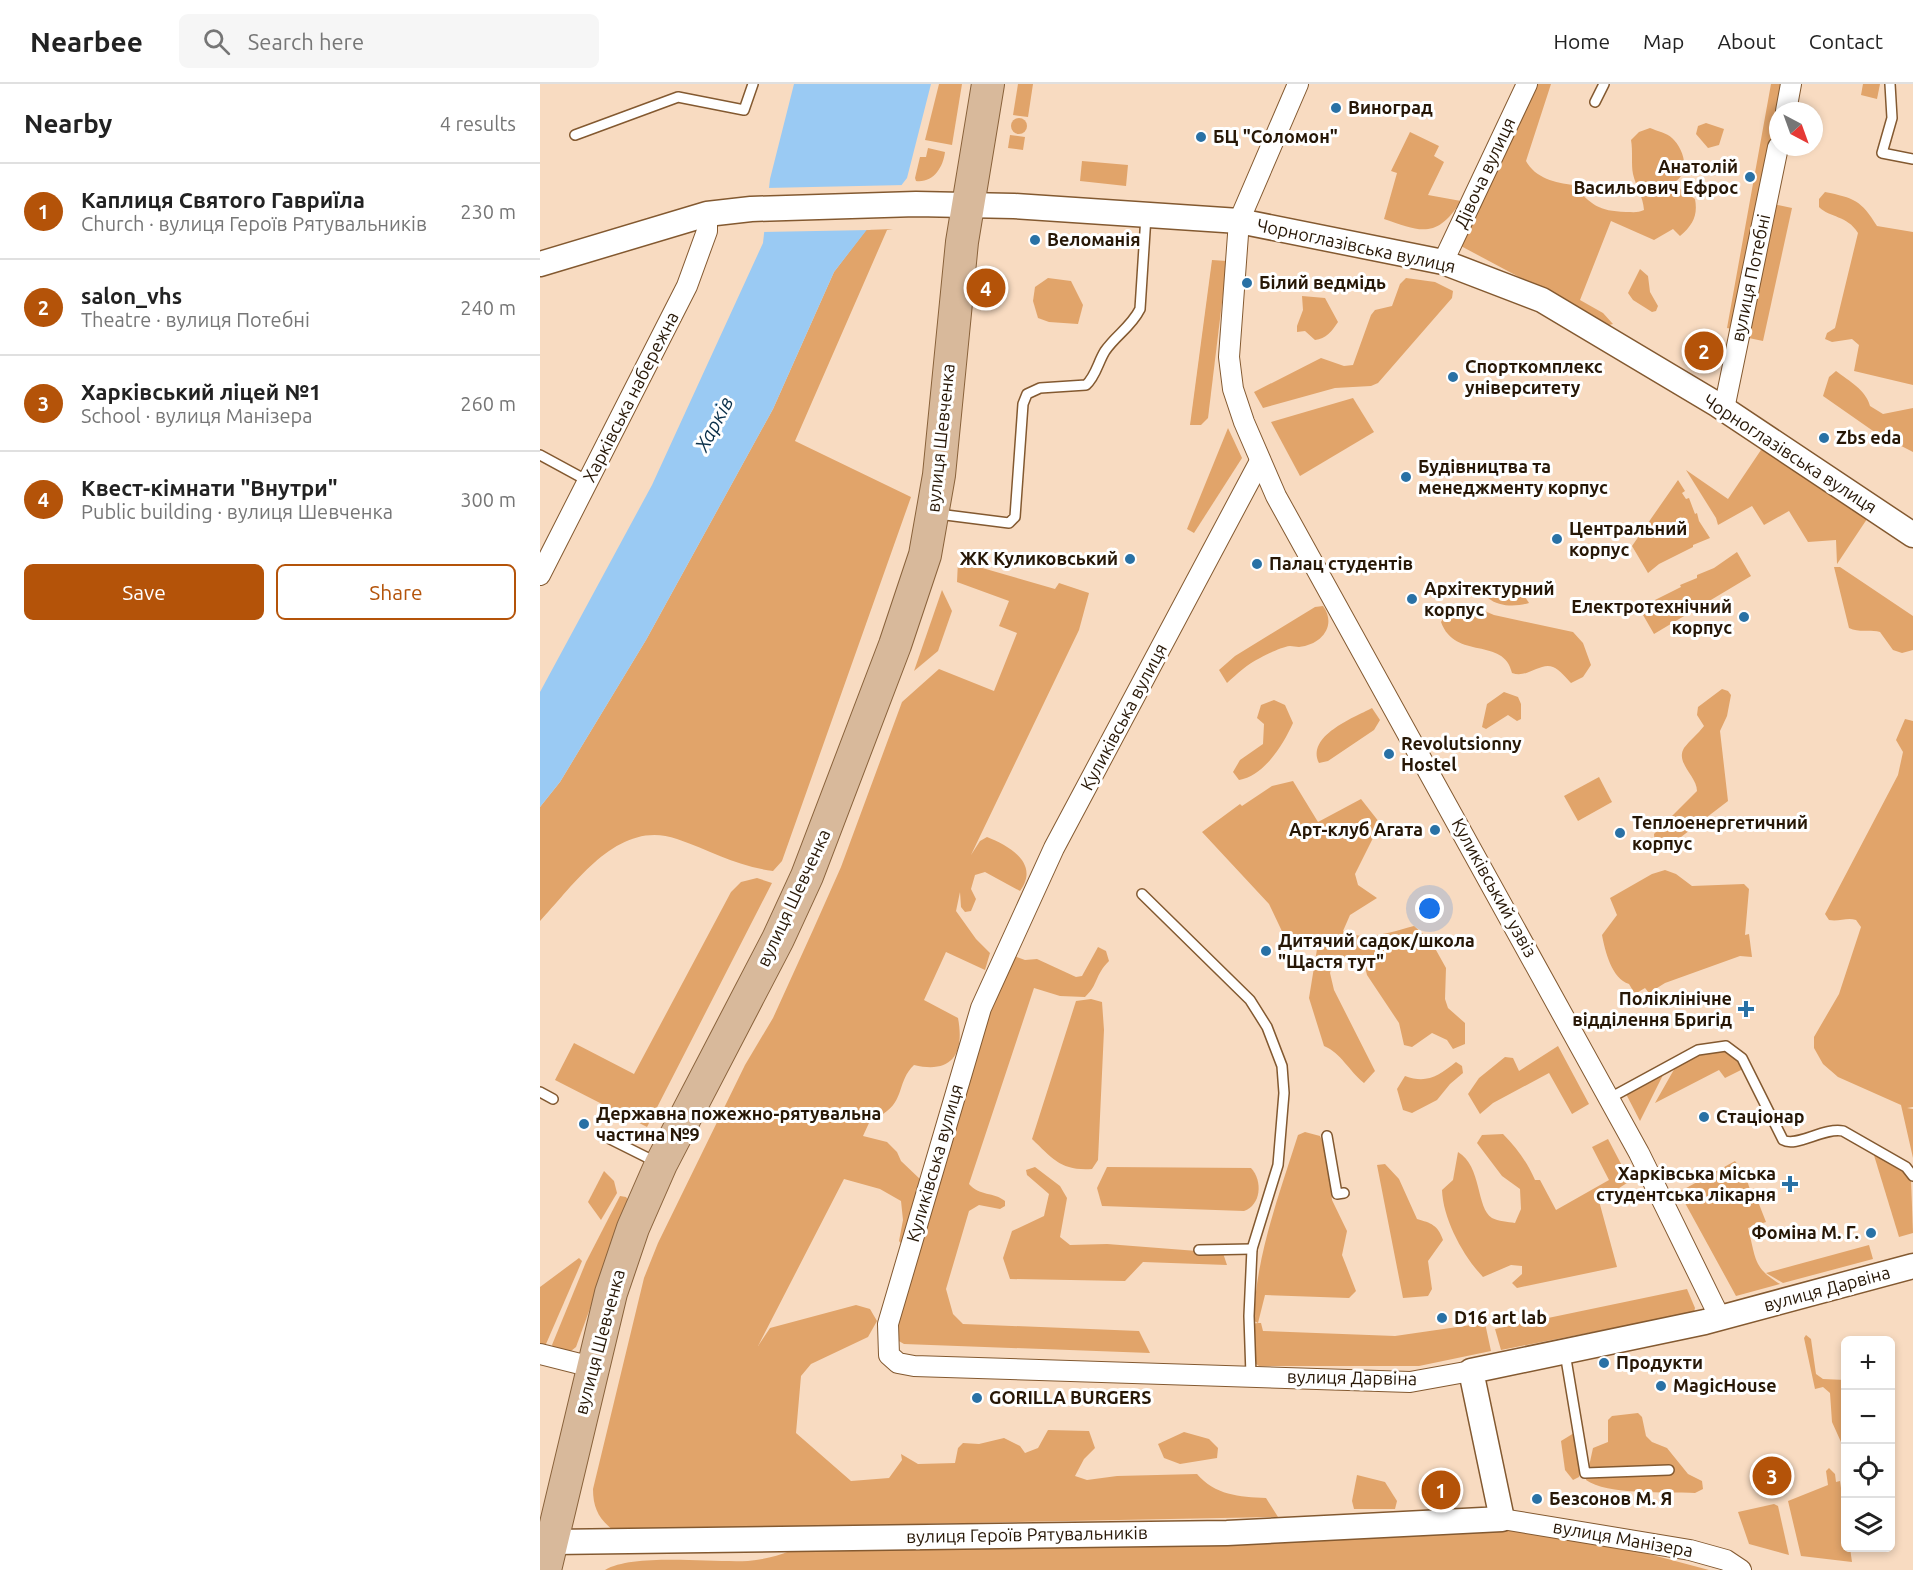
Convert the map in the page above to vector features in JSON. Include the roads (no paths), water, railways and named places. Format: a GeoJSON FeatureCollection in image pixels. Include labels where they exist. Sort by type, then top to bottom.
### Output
{"type":"FeatureCollection","features":[{"type":"Feature","properties":{"kind":"main road"},"geometry":{"type":"LineString","coordinates":[[967,205],[988,84]]}},
{"type":"Feature","properties":{"kind":"main road","name":"вулиця Шевченка"},"geometry":{"type":"LineString","coordinates":[[549,1556],[592,1367],[611,1293],[633,1228],[661,1164],[778,939],[807,876],[896,645],[925,555],[934,513],[967,205]]}},
{"type":"Feature","properties":{"kind":"street"},"geometry":{"type":"LineString","coordinates":[[1259,463],[1233,389],[1228,357],[1239,220],[1298,84]]}},
{"type":"Feature","properties":{"kind":"street","name":"Дівоча вулиця"},"geometry":{"type":"LineString","coordinates":[[1443,262],[1527,84]]}},
{"type":"Feature","properties":{"kind":"street"},"geometry":{"type":"LineString","coordinates":[[1788,102],[1791,84]]}},
{"type":"Feature","properties":{"kind":"street","name":"вулиця Потебні"},"geometry":{"type":"LineString","coordinates":[[1724,409],[1776,156]]}},
{"type":"Feature","properties":{"kind":"street","name":"Чорноглазівська вулиця"},"geometry":{"type":"LineString","coordinates":[[540,264],[707,214],[751,209],[967,205],[1239,220],[1443,262],[1542,300],[1724,409],[1913,536]]}},
{"type":"Feature","properties":{"kind":"street","name":"Харківська набережна"},"geometry":{"type":"LineString","coordinates":[[540,575],[687,286],[707,231],[707,214]]}},
{"type":"Feature","properties":{"kind":"street","name":"Куликівський узвіз"},"geometry":{"type":"LineString","coordinates":[[1259,463],[1662,1197],[1720,1318]]}},
{"type":"Feature","properties":{"kind":"street","name":"Куликівська вулиця"},"geometry":{"type":"LineString","coordinates":[[889,1355],[888,1324],[981,1008],[1054,848],[1259,463]]}},
{"type":"Feature","properties":{"kind":"street","name":"вулиця Дарвіна"},"geometry":{"type":"LineString","coordinates":[[889,1355],[898,1363],[914,1366],[1251,1375],[1410,1382],[1720,1318],[1913,1266]]}},
{"type":"Feature","properties":{"kind":"street"},"geometry":{"type":"LineString","coordinates":[[540,1353],[592,1367]]}},
{"type":"Feature","properties":{"kind":"street"},"geometry":{"type":"LineString","coordinates":[[1471,1371],[1502,1519]]}},
{"type":"Feature","properties":{"kind":"street","name":"вулиця Героїв Рятувальників"},"geometry":{"type":"LineString","coordinates":[[549,1556],[1227,1533],[1502,1519]]}},
{"type":"Feature","properties":{"kind":"street","name":"вулиця Манізера"},"geometry":{"type":"LineString","coordinates":[[1502,1519],[1690,1550],[1726,1560],[1741,1570]]}},
{"type":"Feature","properties":{"kind":"lane"},"geometry":{"type":"LineString","coordinates":[[575,135],[678,97],[744,110],[753,84]]}},
{"type":"Feature","properties":{"kind":"lane"},"geometry":{"type":"LineString","coordinates":[[1595,102],[1604,84]]}},
{"type":"Feature","properties":{"kind":"lane"},"geometry":{"type":"LineString","coordinates":[[1890,84],[1892,118],[1882,153],[1913,159]]}},
{"type":"Feature","properties":{"kind":"lane"},"geometry":{"type":"LineString","coordinates":[[934,513],[1009,523],[1015,516],[1023,404],[1028,394],[1040,388],[1086,385],[1093,379],[1097,364],[1108,348],[1133,322],[1140,309],[1146,214]]}},
{"type":"Feature","properties":{"kind":"lane"},"geometry":{"type":"LineString","coordinates":[[540,455],[588,481]]}},
{"type":"Feature","properties":{"kind":"lane"},"geometry":{"type":"LineString","coordinates":[[1142,894],[1250,1000],[1267,1027],[1282,1066],[1284,1093],[1278,1165],[1252,1249],[1249,1305],[1251,1375]]}},
{"type":"Feature","properties":{"kind":"lane"},"geometry":{"type":"LineString","coordinates":[[1608,1099],[1698,1050],[1726,1046],[1742,1058],[1783,1140],[1793,1142],[1833,1129],[1843,1131],[1906,1167],[1913,1176]]}},
{"type":"Feature","properties":{"kind":"lane"},"geometry":{"type":"LineString","coordinates":[[540,1092],[554,1099]]}},
{"type":"Feature","properties":{"kind":"lane"},"geometry":{"type":"LineString","coordinates":[[1327,1136],[1337,1194],[1344,1193]]}},
{"type":"Feature","properties":{"kind":"lane"},"geometry":{"type":"LineString","coordinates":[[606,1137],[661,1164]]}},
{"type":"Feature","properties":{"kind":"lane"},"geometry":{"type":"LineString","coordinates":[[1199,1250],[1252,1249]]}},
{"type":"Feature","properties":{"kind":"lane"},"geometry":{"type":"LineString","coordinates":[[1565,1351],[1585,1473],[1669,1470]]}},
{"type":"Feature","properties":{"kind":"water","name":"Харків"},"geometry":{"type":"Polygon","coordinates":[[[794,84],[931,84],[907,178],[834,272],[773,409],[646,640],[560,782],[540,807],[540,692],[652,485],[763,243],[770,179],[794,84]]]}},
{"type":"Feature","properties":{"kind":"place","name":"Виноград"},"geometry":{"type":"Point","coordinates":[1336,108]}},
{"type":"Feature","properties":{"kind":"place","name":"БЦ \"Соломон\""},"geometry":{"type":"Point","coordinates":[1201,137]}},
{"type":"Feature","properties":{"kind":"place","name":"Анатолій Васильович Ефрос"},"geometry":{"type":"Point","coordinates":[1750,177]}},
{"type":"Feature","properties":{"kind":"place","name":"Веломанія"},"geometry":{"type":"Point","coordinates":[1035,240]}},
{"type":"Feature","properties":{"kind":"place","name":"Білий ведмідь"},"geometry":{"type":"Point","coordinates":[1247,283]}},
{"type":"Feature","properties":{"kind":"place","name":"Квест-кімнати \"Внутри\""},"geometry":{"type":"Point","coordinates":[986,288]}},
{"type":"Feature","properties":{"kind":"place","name":"salon_vhs"},"geometry":{"type":"Point","coordinates":[1704,351]}},
{"type":"Feature","properties":{"kind":"place","name":"Спорткомплекс університету"},"geometry":{"type":"Point","coordinates":[1453,377]}},
{"type":"Feature","properties":{"kind":"place","name":"Zbs eda"},"geometry":{"type":"Point","coordinates":[1824,438]}},
{"type":"Feature","properties":{"kind":"place","name":"Будівництва та менеджменту корпус"},"geometry":{"type":"Point","coordinates":[1406,477]}},
{"type":"Feature","properties":{"kind":"place","name":"Центральний корпус"},"geometry":{"type":"Point","coordinates":[1557,539]}},
{"type":"Feature","properties":{"kind":"place","name":"ЖК Куликовський"},"geometry":{"type":"Point","coordinates":[1130,559]}},
{"type":"Feature","properties":{"kind":"place","name":"Палац студентів"},"geometry":{"type":"Point","coordinates":[1257,564]}},
{"type":"Feature","properties":{"kind":"place","name":"Архітектурний корпус"},"geometry":{"type":"Point","coordinates":[1412,599]}},
{"type":"Feature","properties":{"kind":"place","name":"Електротехнічний корпус"},"geometry":{"type":"Point","coordinates":[1744,617]}},
{"type":"Feature","properties":{"kind":"place","name":"Revolutsionny Hostel"},"geometry":{"type":"Point","coordinates":[1389,754]}},
{"type":"Feature","properties":{"kind":"place","name":"Арт-клуб Агата"},"geometry":{"type":"Point","coordinates":[1435,830]}},
{"type":"Feature","properties":{"kind":"place","name":"Теплоенергетичний корпус"},"geometry":{"type":"Point","coordinates":[1620,833]}},
{"type":"Feature","properties":{"kind":"place","name":"Дитячий садок/школа \"Щастя тут\""},"geometry":{"type":"Point","coordinates":[1266,951]}},
{"type":"Feature","properties":{"kind":"place","name":"Поліклінічне відділення Бригід"},"geometry":{"type":"Point","coordinates":[1746,1009]}},
{"type":"Feature","properties":{"kind":"place","name":"Стаціонар"},"geometry":{"type":"Point","coordinates":[1704,1117]}},
{"type":"Feature","properties":{"kind":"place","name":"Державна пожежно-рятувальна частина №9"},"geometry":{"type":"Point","coordinates":[584,1124]}},
{"type":"Feature","properties":{"kind":"place","name":"Харківська міська студентська лікарня"},"geometry":{"type":"Point","coordinates":[1790,1184]}},
{"type":"Feature","properties":{"kind":"place","name":"Фоміна М. Г."},"geometry":{"type":"Point","coordinates":[1871,1233]}},
{"type":"Feature","properties":{"kind":"place","name":"D16 art lab"},"geometry":{"type":"Point","coordinates":[1442,1318]}},
{"type":"Feature","properties":{"kind":"place","name":"Продукти"},"geometry":{"type":"Point","coordinates":[1604,1363]}},
{"type":"Feature","properties":{"kind":"place","name":"MagicHouse"},"geometry":{"type":"Point","coordinates":[1661,1386]}},
{"type":"Feature","properties":{"kind":"place","name":"GORILLA BURGERS"},"geometry":{"type":"Point","coordinates":[977,1398]}},
{"type":"Feature","properties":{"kind":"place","name":"Харківський ліцей №1"},"geometry":{"type":"Point","coordinates":[1772,1476]}},
{"type":"Feature","properties":{"kind":"place","name":"Каплиця Святого Гавриїла"},"geometry":{"type":"Point","coordinates":[1441,1490]}},
{"type":"Feature","properties":{"kind":"place","name":"Безсонов М. Я"},"geometry":{"type":"Point","coordinates":[1537,1499]}}]}
